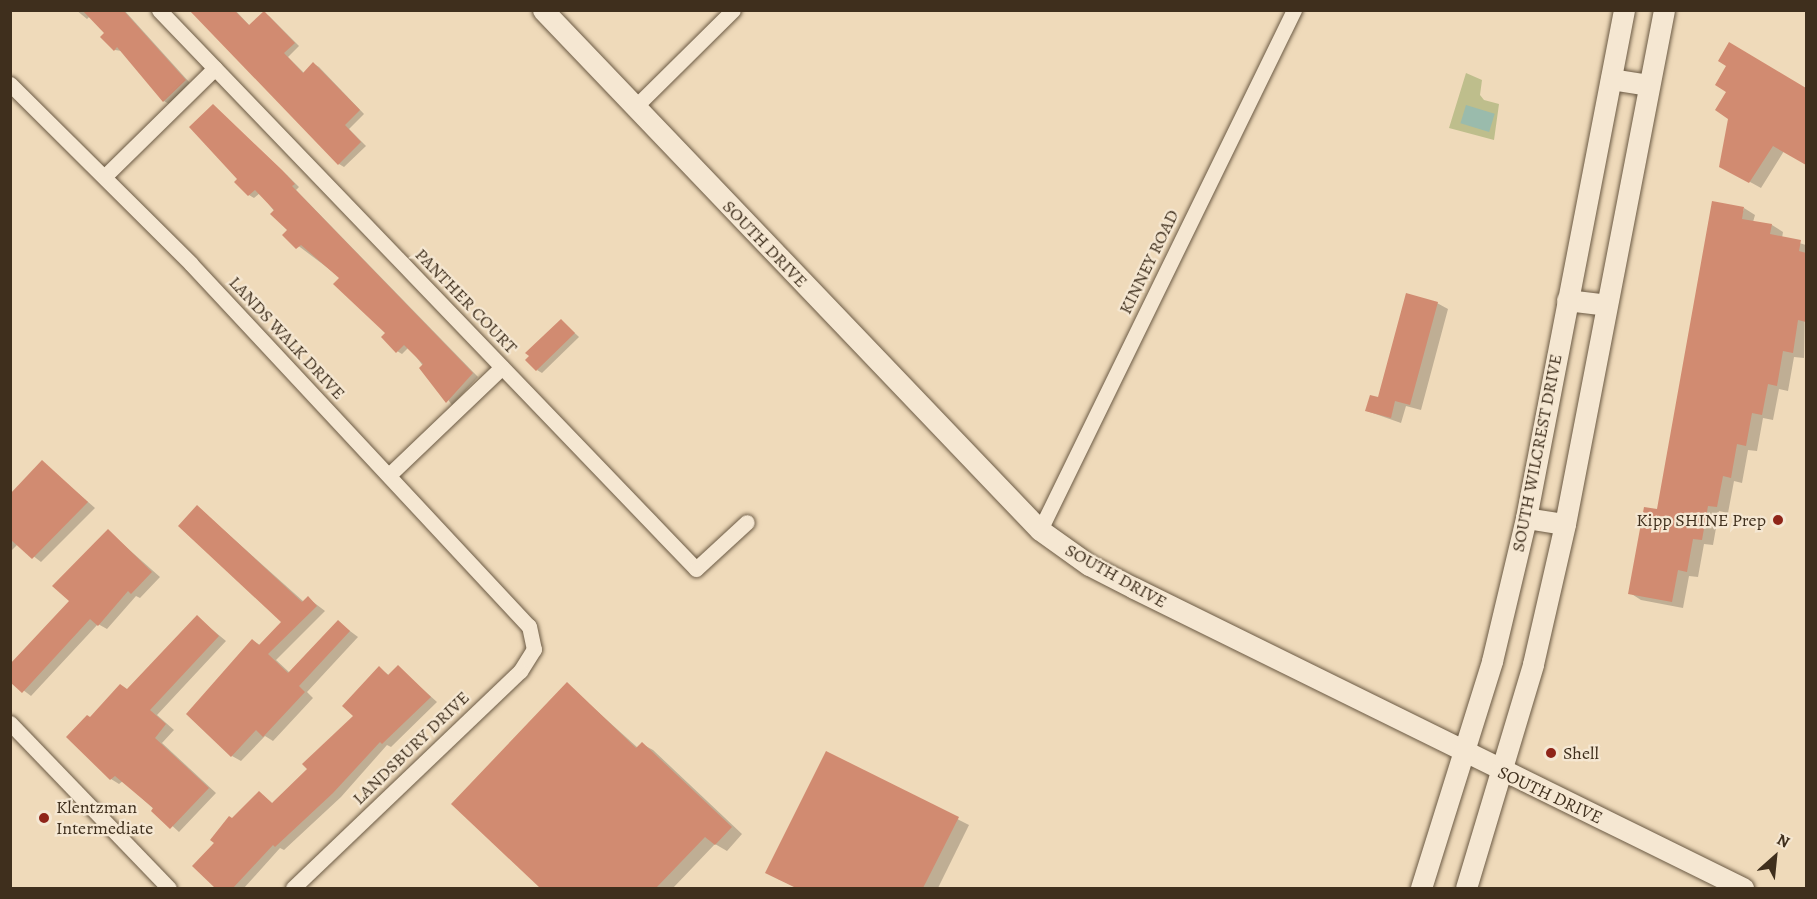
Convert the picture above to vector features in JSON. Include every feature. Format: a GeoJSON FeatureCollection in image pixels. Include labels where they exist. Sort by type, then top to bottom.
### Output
{"type":"FeatureCollection","features":[{"type":"Feature","properties":{"kind":"main road","name":"SOUTH DRIVE"},"geometry":{"type":"LineString","coordinates":[[543,10],[634,108],[1040,530],[1098,570],[1464,754],[1743,888]]}},
{"type":"Feature","properties":{"kind":"main road","name":"SOUTH WILCREST DRIVE"},"geometry":{"type":"LineString","coordinates":[[1421,888],[1464,754],[1526,518],[1624,10]]}},
{"type":"Feature","properties":{"kind":"main road"},"geometry":{"type":"LineString","coordinates":[[1466,888],[1503,773],[1565,524],[1664,10]]}},
{"type":"Feature","properties":{"kind":"main road"},"geometry":{"type":"LineString","coordinates":[[1611,79],[1649,85]]}},
{"type":"Feature","properties":{"kind":"main road"},"geometry":{"type":"LineString","coordinates":[[1567,300],[1606,305]]}},
{"type":"Feature","properties":{"kind":"main road"},"geometry":{"type":"LineString","coordinates":[[1526,518],[1565,524]]}},
{"type":"Feature","properties":{"kind":"street","name":"PANTHER COURT"},"geometry":{"type":"LineString","coordinates":[[159,10],[696,569],[747,522]]}},
{"type":"Feature","properties":{"kind":"street"},"geometry":{"type":"LineString","coordinates":[[634,108],[733,10]]}},
{"type":"Feature","properties":{"kind":"street","name":"KINNEY ROAD"},"geometry":{"type":"LineString","coordinates":[[1040,530],[1294,10]]}},
{"type":"Feature","properties":{"kind":"street"},"geometry":{"type":"LineString","coordinates":[[105,176],[214,68]]}},
{"type":"Feature","properties":{"kind":"street","name":"LANDS WALK DRIVE"},"geometry":{"type":"LineString","coordinates":[[10,84],[105,176],[529,626]]}},
{"type":"Feature","properties":{"kind":"street"},"geometry":{"type":"LineString","coordinates":[[389,475],[502,367]]}},
{"type":"Feature","properties":{"kind":"street","name":"LANDSBURY DRIVE"},"geometry":{"type":"LineString","coordinates":[[293,888],[520,671],[534,649],[529,626]]}},
{"type":"Feature","properties":{"kind":"street"},"geometry":{"type":"LineString","coordinates":[[10,723],[169,888]]}},
{"type":"Feature","properties":{"kind":"green space"},"geometry":{"type":"Polygon","coordinates":[[[1466,73],[1482,80],[1480,95],[1484,100],[1499,104],[1494,140],[1449,128],[1466,73]]]}},
{"type":"Feature","properties":{"kind":"shaded area"},"geometry":{"type":"Polygon","coordinates":[[[1466,105],[1495,114],[1489,132],[1460,123],[1466,105]]]}},
{"type":"Feature","properties":{"kind":"building"},"geometry":{"type":"Polygon","coordinates":[[[82,10],[123,10],[186,80],[163,102],[117,47],[114,51],[100,37],[104,33],[82,10]]]}},
{"type":"Feature","properties":{"kind":"building"},"geometry":{"type":"Polygon","coordinates":[[[189,10],[234,10],[249,25],[264,11],[295,43],[284,53],[303,73],[313,62],[360,110],[345,125],[361,142],[338,165],[189,10]]]}},
{"type":"Feature","properties":{"kind":"building"},"geometry":{"type":"Polygon","coordinates":[[[1729,42],[1806,88],[1806,165],[1773,146],[1749,183],[1719,167],[1728,119],[1715,110],[1726,92],[1715,85],[1726,66],[1718,61],[1729,42]]]}},
{"type":"Feature","properties":{"kind":"building"},"geometry":{"type":"Polygon","coordinates":[[[213,104],[282,170],[295,184],[292,186],[473,373],[446,403],[419,368],[423,364],[404,345],[396,353],[381,337],[385,333],[333,284],[339,278],[301,245],[296,249],[282,235],[287,230],[270,214],[274,210],[255,190],[248,196],[234,182],[237,179],[189,127],[213,104]]]}},
{"type":"Feature","properties":{"kind":"building"},"geometry":{"type":"Polygon","coordinates":[[[1712,201],[1744,207],[1742,219],[1772,224],[1770,234],[1801,240],[1799,251],[1806,253],[1806,322],[1798,320],[1793,353],[1783,351],[1777,386],[1768,384],[1762,415],[1752,413],[1746,446],[1737,444],[1731,478],[1723,476],[1717,507],[1708,506],[1702,540],[1693,539],[1687,572],[1678,570],[1672,602],[1628,594],[1644,507],[1657,509],[1712,201]]]}},
{"type":"Feature","properties":{"kind":"building"},"geometry":{"type":"Polygon","coordinates":[[[1406,293],[1438,302],[1410,405],[1395,401],[1391,418],[1365,411],[1370,395],[1378,397],[1406,293]]]}},
{"type":"Feature","properties":{"kind":"building"},"geometry":{"type":"Polygon","coordinates":[[[561,319],[575,333],[536,371],[525,360],[529,356],[525,353],[561,319]]]}},
{"type":"Feature","properties":{"kind":"building"},"geometry":{"type":"Polygon","coordinates":[[[42,460],[88,502],[32,559],[10,539],[10,494],[42,460]]]}},
{"type":"Feature","properties":{"kind":"building"},"geometry":{"type":"Polygon","coordinates":[[[197,505],[302,602],[308,596],[317,606],[268,654],[288,673],[338,620],[350,631],[299,686],[305,692],[263,737],[256,730],[231,757],[186,714],[252,639],[259,645],[281,622],[178,526],[197,505]]]}},
{"type":"Feature","properties":{"kind":"building"},"geometry":{"type":"Polygon","coordinates":[[[108,529],[152,572],[131,594],[128,591],[98,626],[90,619],[22,693],[10,682],[10,664],[69,601],[52,586],[108,529]]]}},
{"type":"Feature","properties":{"kind":"building"},"geometry":{"type":"Polygon","coordinates":[[[197,615],[219,636],[150,710],[166,724],[155,738],[209,788],[170,829],[151,811],[153,808],[115,776],[110,780],[66,737],[87,715],[90,717],[120,684],[127,689],[197,615]]]}},
{"type":"Feature","properties":{"kind":"building"},"geometry":{"type":"Polygon","coordinates":[[[398,665],[431,697],[382,744],[380,742],[333,793],[275,847],[273,845],[233,888],[215,888],[192,866],[214,843],[210,840],[229,816],[232,818],[259,791],[272,803],[307,769],[302,764],[353,716],[342,706],[379,666],[388,675],[398,665]]]}},
{"type":"Feature","properties":{"kind":"building"},"geometry":{"type":"Polygon","coordinates":[[[567,682],[636,748],[642,742],[732,827],[715,845],[705,837],[656,888],[540,888],[451,804],[567,682]]]}},
{"type":"Feature","properties":{"kind":"building"},"geometry":{"type":"Polygon","coordinates":[[[826,751],[959,817],[923,888],[796,888],[765,873],[826,751]]]}},
{"type":"Feature","properties":{"kind":"place","name":"Kipp SHINE Prep"},"geometry":{"type":"Point","coordinates":[1778,520]}},
{"type":"Feature","properties":{"kind":"place","name":"Shell"},"geometry":{"type":"Point","coordinates":[1551,753]}},
{"type":"Feature","properties":{"kind":"place","name":"Klentzman Intermediate"},"geometry":{"type":"Point","coordinates":[44,818]}}]}
